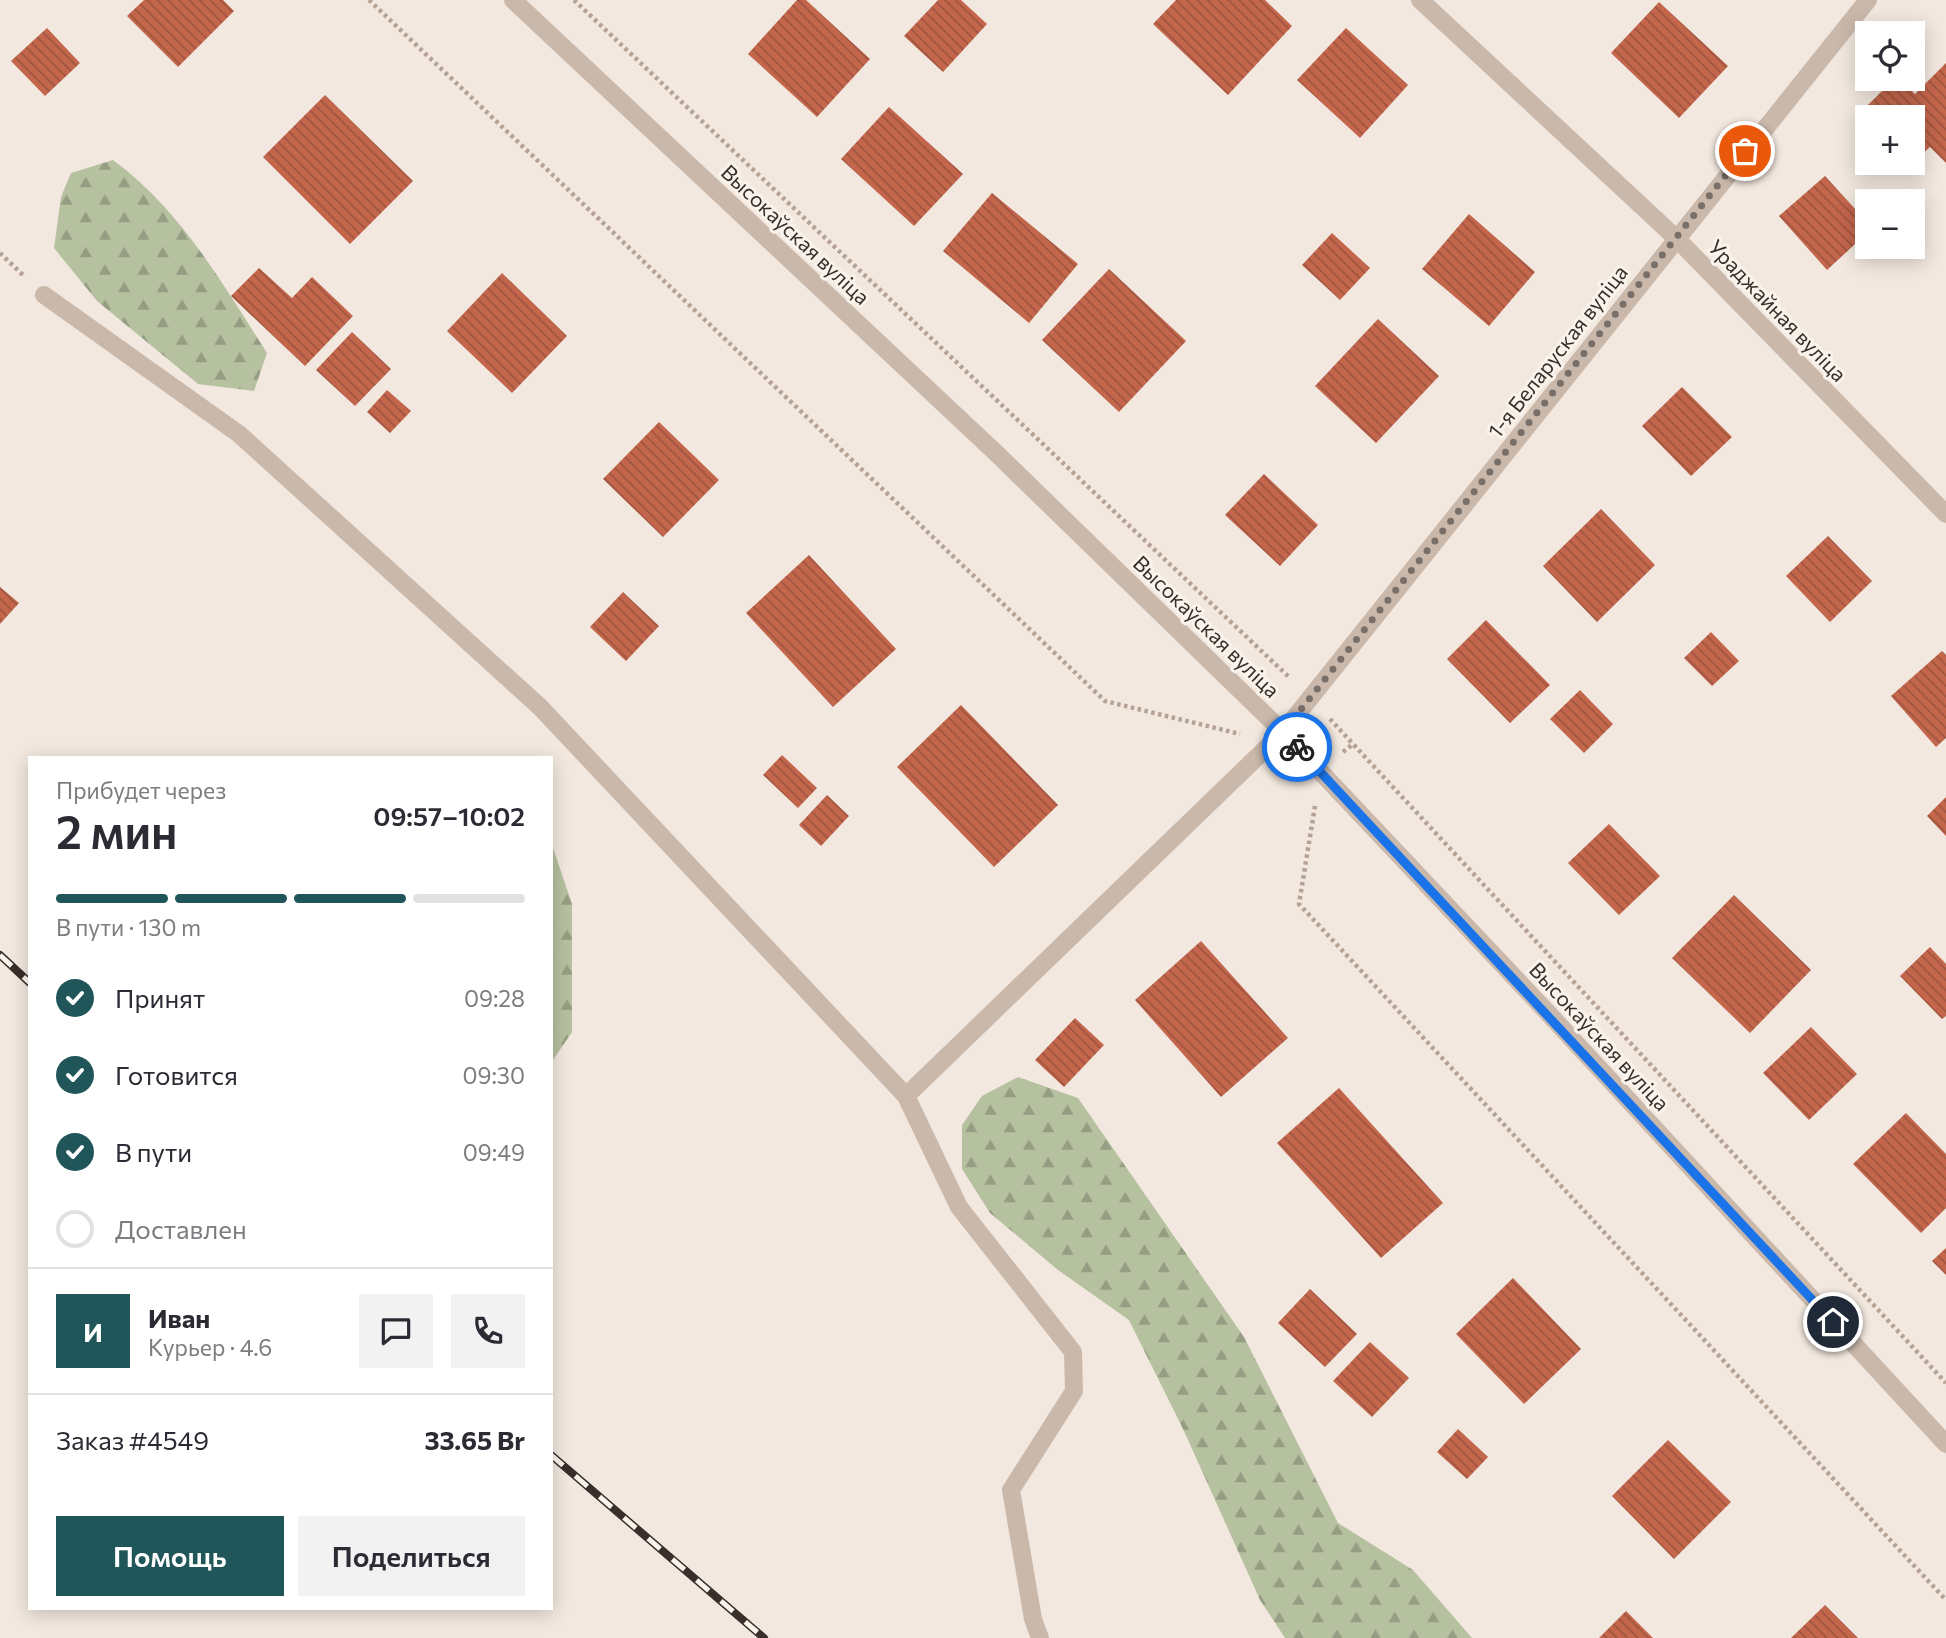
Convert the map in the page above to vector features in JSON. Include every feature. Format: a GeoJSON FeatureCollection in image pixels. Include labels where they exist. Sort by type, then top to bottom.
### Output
{"type":"FeatureCollection","features":[{"type":"Feature","properties":{"kind":"street","name":"Высокаўская вуліца"},"geometry":{"type":"LineString","coordinates":[[513,0],[995,452],[1283,732],[1946,1444]]}},
{"type":"Feature","properties":{"kind":"street","name":"Ураджайная вуліца"},"geometry":{"type":"LineString","coordinates":[[1420,0],[1676,238],[1946,514]]}},
{"type":"Feature","properties":{"kind":"street","name":"1-я Беларуская вуліца"},"geometry":{"type":"LineString","coordinates":[[906,1096],[1283,732],[1868,0]]}},
{"type":"Feature","properties":{"kind":"street"},"geometry":{"type":"LineString","coordinates":[[44,295],[239,434],[540,706],[906,1096],[959,1207],[1073,1352],[1074,1391],[1011,1490],[1033,1619],[1040,1638]]}},
{"type":"Feature","properties":{"kind":"path"},"geometry":{"type":"LineString","coordinates":[[369,0],[1105,701],[1236,734],[1283,732]]}},
{"type":"Feature","properties":{"kind":"path"},"geometry":{"type":"LineString","coordinates":[[574,0],[1310,698],[1946,1383]]}},
{"type":"Feature","properties":{"kind":"path"},"geometry":{"type":"LineString","coordinates":[[1353,744],[1320,771],[1299,904],[1946,1600]]}},
{"type":"Feature","properties":{"kind":"green space"},"geometry":{"type":"Polygon","coordinates":[[[113,160],[159,201],[180,225],[216,274],[267,353],[254,391],[198,384],[97,301],[54,248],[61,197],[71,173],[113,160]]]}},
{"type":"Feature","properties":{"kind":"green space"},"geometry":{"type":"Polygon","coordinates":[[[553,848],[572,904],[572,1032],[553,1060],[553,848]]]}},
{"type":"Feature","properties":{"kind":"green space"},"geometry":{"type":"Polygon","coordinates":[[[1018,1077],[1078,1098],[1244,1337],[1338,1523],[1413,1570],[1472,1638],[1285,1638],[1260,1600],[1184,1431],[1129,1320],[1058,1270],[990,1213],[962,1169],[962,1125],[982,1096],[1018,1077]]]}},
{"type":"Feature","properties":{"kind":"building"},"geometry":{"type":"Polygon","coordinates":[[[144,0],[223,0],[234,11],[178,67],[127,16],[144,0]]]}},
{"type":"Feature","properties":{"kind":"building"},"geometry":{"type":"Polygon","coordinates":[[[797,0],[806,0],[870,59],[817,117],[748,54],[797,0]]]}},
{"type":"Feature","properties":{"kind":"building"},"geometry":{"type":"Polygon","coordinates":[[[938,0],[961,0],[987,24],[943,72],[904,36],[938,0]]]}},
{"type":"Feature","properties":{"kind":"building"},"geometry":{"type":"Polygon","coordinates":[[[1176,0],[1265,0],[1292,26],[1228,95],[1153,24],[1176,0]]]}},
{"type":"Feature","properties":{"kind":"building"},"geometry":{"type":"Polygon","coordinates":[[[1659,2],[1728,66],[1679,118],[1611,53],[1659,2]]]}},
{"type":"Feature","properties":{"kind":"building"},"geometry":{"type":"Polygon","coordinates":[[[47,28],[80,63],[45,96],[11,61],[47,28]]]}},
{"type":"Feature","properties":{"kind":"building"},"geometry":{"type":"Polygon","coordinates":[[[1346,28],[1408,85],[1360,138],[1297,80],[1346,28]]]}},
{"type":"Feature","properties":{"kind":"building"},"geometry":{"type":"Polygon","coordinates":[[[1946,63],[1946,163],[1930,147],[1925,152],[1925,105],[1868,105],[1882,91],[1912,91],[1915,94],[1925,91],[1925,84],[1946,63]]]}},
{"type":"Feature","properties":{"kind":"building"},"geometry":{"type":"Polygon","coordinates":[[[325,95],[413,181],[350,244],[263,157],[325,95]]]}},
{"type":"Feature","properties":{"kind":"building"},"geometry":{"type":"Polygon","coordinates":[[[889,107],[963,174],[914,226],[841,159],[889,107]]]}},
{"type":"Feature","properties":{"kind":"building"},"geometry":{"type":"Polygon","coordinates":[[[1825,176],[1855,209],[1855,244],[1827,270],[1779,216],[1825,176]]]}},
{"type":"Feature","properties":{"kind":"building"},"geometry":{"type":"Polygon","coordinates":[[[992,193],[1078,264],[1029,323],[943,251],[992,193]]]}},
{"type":"Feature","properties":{"kind":"building"},"geometry":{"type":"Polygon","coordinates":[[[1469,214],[1535,272],[1489,326],[1422,269],[1469,214]]]}},
{"type":"Feature","properties":{"kind":"building"},"geometry":{"type":"Polygon","coordinates":[[[1332,233],[1370,268],[1340,300],[1302,265],[1332,233]]]}},
{"type":"Feature","properties":{"kind":"building"},"geometry":{"type":"Polygon","coordinates":[[[259,268],[292,298],[312,277],[353,316],[305,366],[231,296],[259,268]]]}},
{"type":"Feature","properties":{"kind":"building"},"geometry":{"type":"Polygon","coordinates":[[[1109,269],[1186,341],[1119,412],[1042,340],[1109,269]]]}},
{"type":"Feature","properties":{"kind":"building"},"geometry":{"type":"Polygon","coordinates":[[[502,273],[567,336],[512,393],[447,331],[502,273]]]}},
{"type":"Feature","properties":{"kind":"building"},"geometry":{"type":"Polygon","coordinates":[[[1378,319],[1439,376],[1376,443],[1315,386],[1378,319]]]}},
{"type":"Feature","properties":{"kind":"building"},"geometry":{"type":"Polygon","coordinates":[[[352,332],[391,369],[355,406],[316,370],[352,332]]]}},
{"type":"Feature","properties":{"kind":"building"},"geometry":{"type":"Polygon","coordinates":[[[1682,387],[1732,437],[1691,476],[1642,426],[1682,387]]]}},
{"type":"Feature","properties":{"kind":"building"},"geometry":{"type":"Polygon","coordinates":[[[387,390],[411,411],[390,433],[367,412],[387,390]]]}},
{"type":"Feature","properties":{"kind":"building"},"geometry":{"type":"Polygon","coordinates":[[[659,422],[719,480],[663,537],[603,479],[659,422]]]}},
{"type":"Feature","properties":{"kind":"building"},"geometry":{"type":"Polygon","coordinates":[[[1264,474],[1318,525],[1280,566],[1225,515],[1264,474]]]}},
{"type":"Feature","properties":{"kind":"building"},"geometry":{"type":"Polygon","coordinates":[[[1601,509],[1655,565],[1597,622],[1543,566],[1601,509]]]}},
{"type":"Feature","properties":{"kind":"building"},"geometry":{"type":"Polygon","coordinates":[[[1828,536],[1872,581],[1830,622],[1786,576],[1828,536]]]}},
{"type":"Feature","properties":{"kind":"building"},"geometry":{"type":"Polygon","coordinates":[[[809,555],[896,649],[833,707],[746,613],[809,555]]]}},
{"type":"Feature","properties":{"kind":"building"},"geometry":{"type":"Polygon","coordinates":[[[0,587],[19,603],[0,624],[0,587]]]}},
{"type":"Feature","properties":{"kind":"building"},"geometry":{"type":"Polygon","coordinates":[[[623,592],[659,626],[626,661],[590,627],[623,592]]]}},
{"type":"Feature","properties":{"kind":"building"},"geometry":{"type":"Polygon","coordinates":[[[1486,620],[1550,685],[1510,723],[1447,659],[1486,620]]]}},
{"type":"Feature","properties":{"kind":"building"},"geometry":{"type":"Polygon","coordinates":[[[1711,632],[1739,661],[1712,686],[1684,658],[1711,632]]]}},
{"type":"Feature","properties":{"kind":"building"},"geometry":{"type":"Polygon","coordinates":[[[1942,651],[1946,655],[1946,738],[1936,747],[1891,696],[1942,651]]]}},
{"type":"Feature","properties":{"kind":"building"},"geometry":{"type":"Polygon","coordinates":[[[1580,690],[1613,724],[1584,753],[1550,719],[1580,690]]]}},
{"type":"Feature","properties":{"kind":"building"},"geometry":{"type":"Polygon","coordinates":[[[961,705],[1058,805],[994,867],[897,767],[961,705]]]}},
{"type":"Feature","properties":{"kind":"building"},"geometry":{"type":"Polygon","coordinates":[[[782,755],[817,788],[798,808],[763,775],[782,755]]]}},
{"type":"Feature","properties":{"kind":"building"},"geometry":{"type":"Polygon","coordinates":[[[827,795],[849,816],[821,846],[799,825],[827,795]]]}},
{"type":"Feature","properties":{"kind":"building"},"geometry":{"type":"Polygon","coordinates":[[[1946,797],[1946,836],[1927,816],[1946,797]]]}},
{"type":"Feature","properties":{"kind":"building"},"geometry":{"type":"Polygon","coordinates":[[[1609,824],[1660,876],[1619,915],[1568,863],[1609,824]]]}},
{"type":"Feature","properties":{"kind":"building"},"geometry":{"type":"Polygon","coordinates":[[[1734,895],[1811,970],[1750,1033],[1672,958],[1734,895]]]}},
{"type":"Feature","properties":{"kind":"building"},"geometry":{"type":"Polygon","coordinates":[[[1201,941],[1288,1038],[1221,1097],[1135,1000],[1201,941]]]}},
{"type":"Feature","properties":{"kind":"building"},"geometry":{"type":"Polygon","coordinates":[[[1930,947],[1946,964],[1946,1016],[1942,1019],[1900,976],[1930,947]]]}},
{"type":"Feature","properties":{"kind":"building"},"geometry":{"type":"Polygon","coordinates":[[[1075,1018],[1104,1045],[1064,1087],[1035,1060],[1075,1018]]]}},
{"type":"Feature","properties":{"kind":"building"},"geometry":{"type":"Polygon","coordinates":[[[1811,1027],[1857,1074],[1809,1120],[1763,1073],[1811,1027]]]}},
{"type":"Feature","properties":{"kind":"building"},"geometry":{"type":"Polygon","coordinates":[[[1339,1088],[1443,1203],[1381,1258],[1277,1143],[1339,1088]]]}},
{"type":"Feature","properties":{"kind":"building"},"geometry":{"type":"Polygon","coordinates":[[[1906,1113],[1946,1154],[1946,1208],[1921,1233],[1853,1164],[1906,1113]]]}},
{"type":"Feature","properties":{"kind":"building"},"geometry":{"type":"Polygon","coordinates":[[[1946,1248],[1946,1275],[1932,1261],[1946,1248]]]}},
{"type":"Feature","properties":{"kind":"building"},"geometry":{"type":"Polygon","coordinates":[[[1513,1278],[1581,1349],[1524,1404],[1456,1334],[1513,1278]]]}},
{"type":"Feature","properties":{"kind":"building"},"geometry":{"type":"Polygon","coordinates":[[[1310,1289],[1357,1334],[1325,1367],[1278,1323],[1310,1289]]]}},
{"type":"Feature","properties":{"kind":"building"},"geometry":{"type":"Polygon","coordinates":[[[1370,1342],[1409,1378],[1372,1417],[1333,1381],[1370,1342]]]}},
{"type":"Feature","properties":{"kind":"building"},"geometry":{"type":"Polygon","coordinates":[[[1458,1429],[1488,1457],[1467,1479],[1437,1452],[1458,1429]]]}},
{"type":"Feature","properties":{"kind":"building"},"geometry":{"type":"Polygon","coordinates":[[[1668,1440],[1731,1502],[1674,1559],[1612,1496],[1668,1440]]]}},
{"type":"Feature","properties":{"kind":"building"},"geometry":{"type":"Polygon","coordinates":[[[1825,1605],[1858,1638],[1791,1638],[1825,1605]]]}},
{"type":"Feature","properties":{"kind":"building"},"geometry":{"type":"Polygon","coordinates":[[[1626,1611],[1653,1638],[1599,1638],[1626,1611]]]}},
{"type":"Feature","properties":{"kind":"railway"},"geometry":{"type":"LineString","coordinates":[[0,955],[28,981]]}},
{"type":"Feature","properties":{"kind":"railway"},"geometry":{"type":"LineString","coordinates":[[553,1457],[764,1638]]}},
{"type":"Feature","properties":{"kind":"way so far"},"geometry":{"type":"LineString","coordinates":[[1297,747],[1283,732],[1745,151]]}},
{"type":"Feature","properties":{"kind":"route"},"geometry":{"type":"LineString","coordinates":[[1297,747],[1548,1013],[1833,1322]]}}]}
